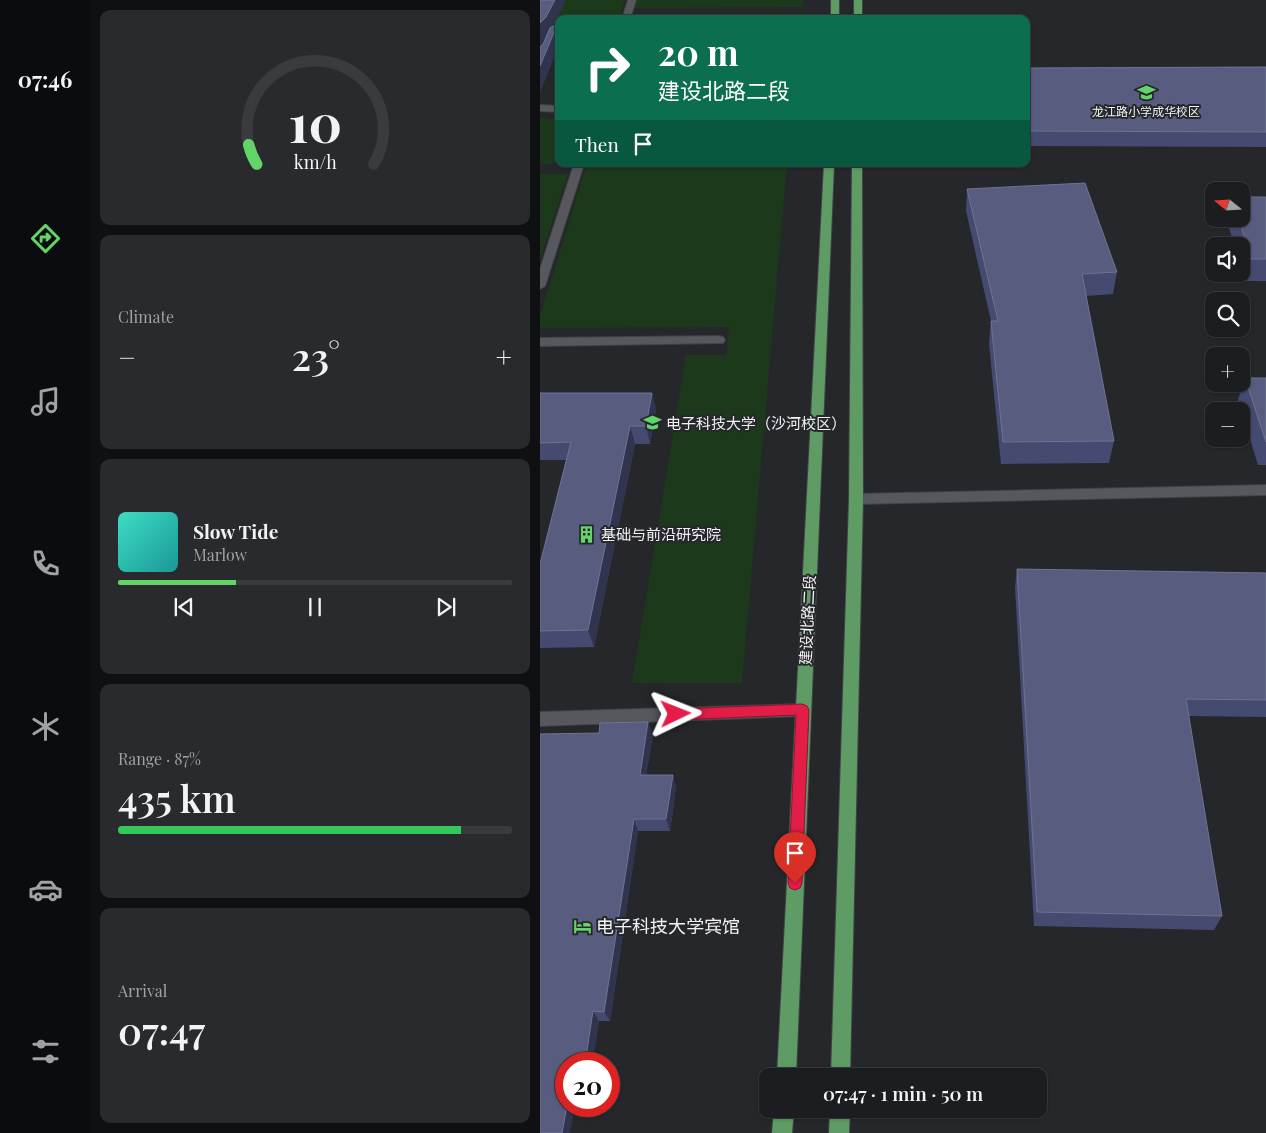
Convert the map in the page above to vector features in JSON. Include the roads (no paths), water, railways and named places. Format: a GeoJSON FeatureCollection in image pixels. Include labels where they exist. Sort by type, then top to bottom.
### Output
{"type":"FeatureCollection","features":[{"type":"Feature","properties":{"kind":"main road"},"geometry":{"type":"LineString","coordinates":[[835,0],[835,15]]}},
{"type":"Feature","properties":{"kind":"main road"},"geometry":{"type":"LineString","coordinates":[[858,0],[858,15]]}},
{"type":"Feature","properties":{"kind":"main road","name":"建设北路二段"},"geometry":{"type":"LineString","coordinates":[[786,1068],[829,167]]}},
{"type":"Feature","properties":{"kind":"main road"},"geometry":{"type":"LineString","coordinates":[[840,1068],[856,499],[857,167]]}},
{"type":"Feature","properties":{"kind":"main road"},"geometry":{"type":"LineString","coordinates":[[782,1133],[783,1118]]}},
{"type":"Feature","properties":{"kind":"main road"},"geometry":{"type":"LineString","coordinates":[[839,1133],[840,1118]]}},
{"type":"Feature","properties":{"kind":"street"},"geometry":{"type":"LineString","coordinates":[[627,15],[632,0]]}},
{"type":"Feature","properties":{"kind":"street"},"geometry":{"type":"LineString","coordinates":[[540,108],[555,109]]}},
{"type":"Feature","properties":{"kind":"street"},"geometry":{"type":"LineString","coordinates":[[540,286],[578,167]]}},
{"type":"Feature","properties":{"kind":"street"},"geometry":{"type":"LineString","coordinates":[[856,499],[1266,490]]}},
{"type":"Feature","properties":{"kind":"street"},"geometry":{"type":"LineString","coordinates":[[540,719],[802,710]]}},
{"type":"Feature","properties":{"kind":"lane"},"geometry":{"type":"LineString","coordinates":[[540,342],[719,340]]}},
{"type":"Feature","properties":{"kind":"place","name":"龙江路小学成华校区"},"geometry":{"type":"Point","coordinates":[1146,92]}},
{"type":"Feature","properties":{"kind":"place","name":"电子科技大学（沙河校区）"},"geometry":{"type":"Point","coordinates":[652,423]}},
{"type":"Feature","properties":{"kind":"place","name":"基础与前沿研究院"},"geometry":{"type":"Point","coordinates":[587,534]}},
{"type":"Feature","properties":{"kind":"place","name":"电子科技大学宾馆"},"geometry":{"type":"Point","coordinates":[582,926]}}]}
